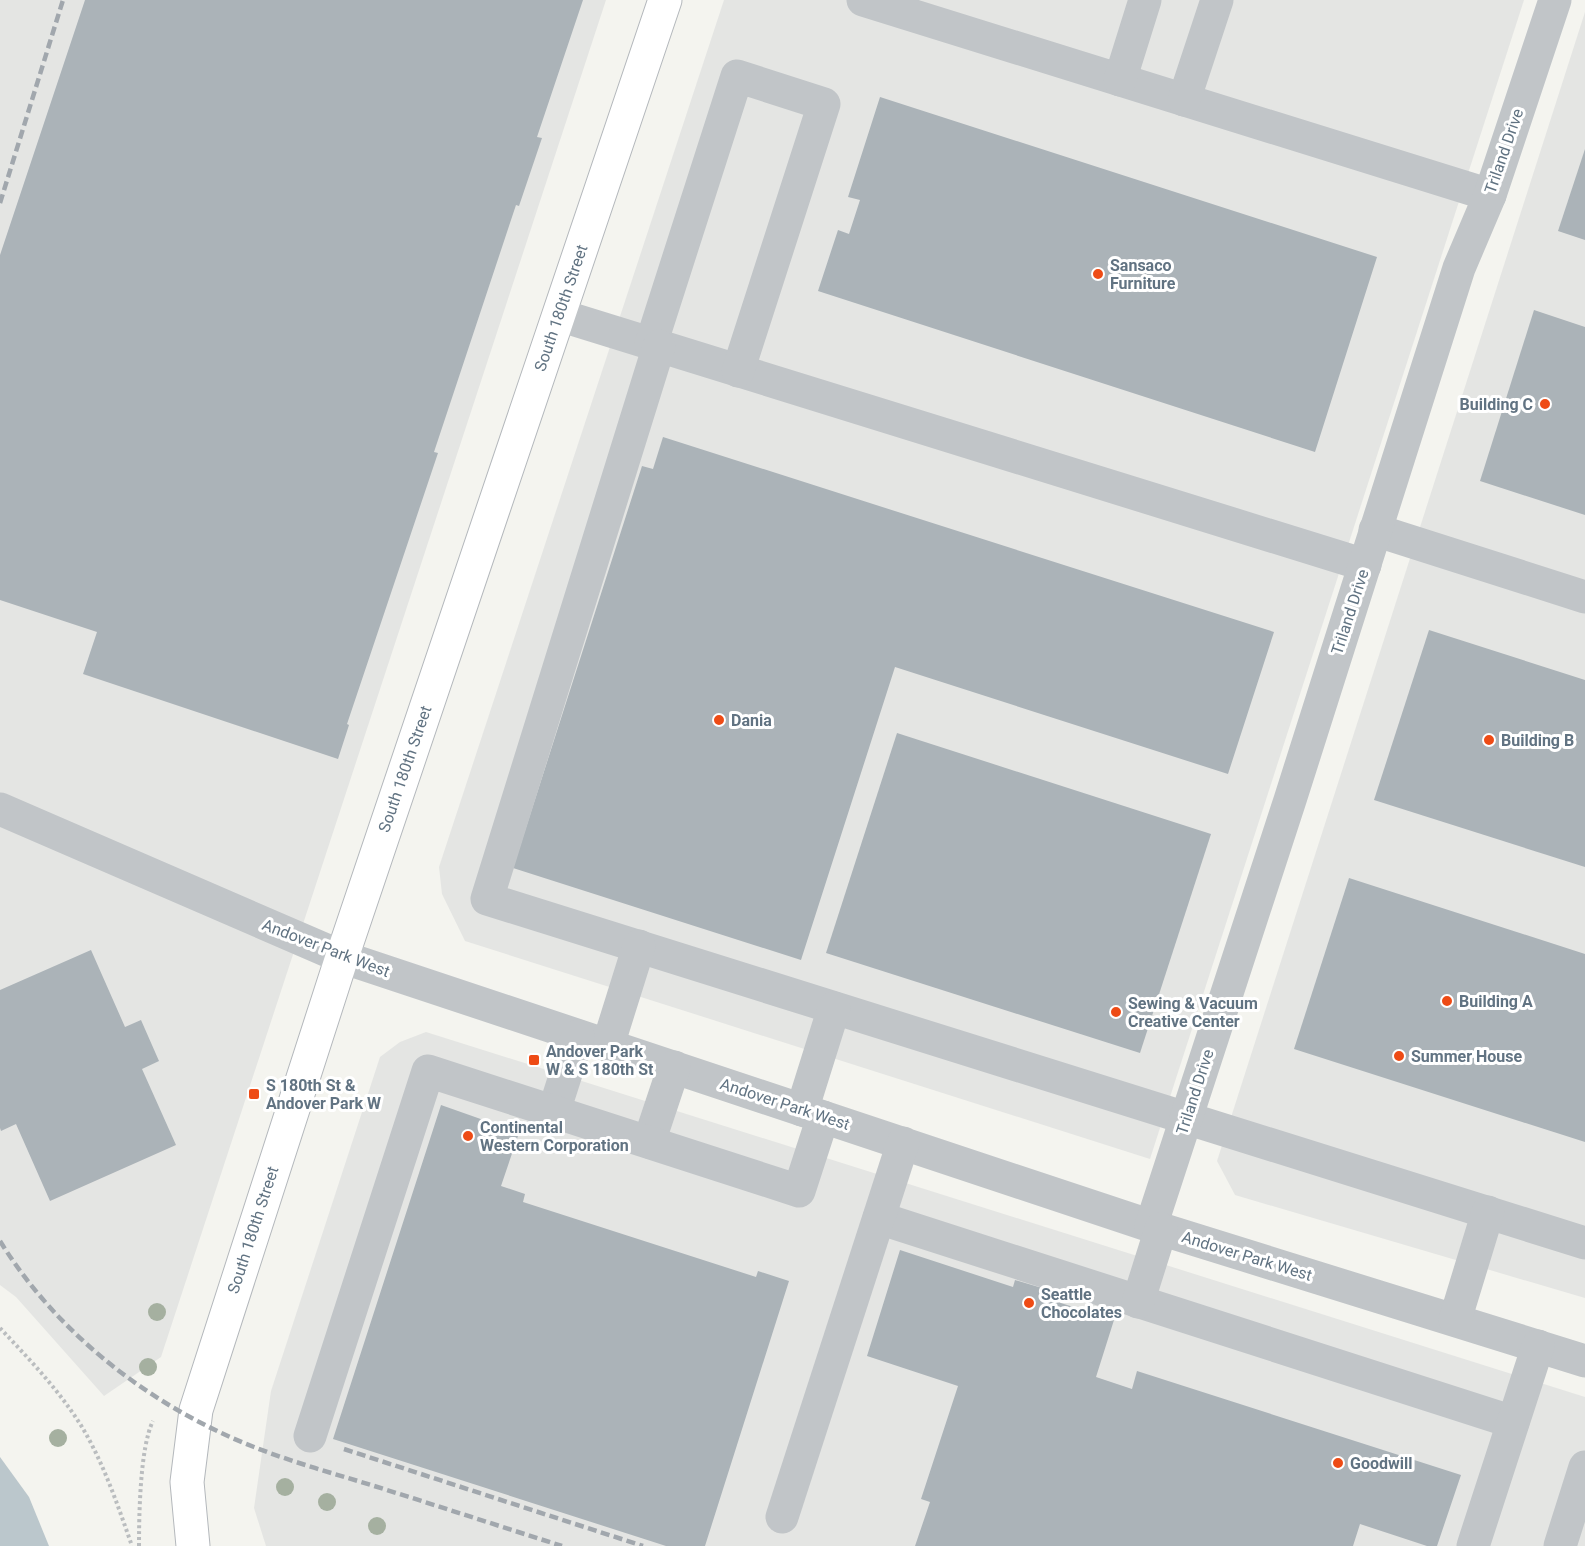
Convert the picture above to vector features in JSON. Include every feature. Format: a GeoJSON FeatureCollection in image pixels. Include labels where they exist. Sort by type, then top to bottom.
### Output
{"type":"FeatureCollection","features":[{"type":"Feature","properties":{"kind":"main road","name":"South 180th Street"},"geometry":{"type":"LineString","coordinates":[[193,1546],[187,1482],[196,1410],[342,957],[665,0]]}},
{"type":"Feature","properties":{"kind":"street"},"geometry":{"type":"LineString","coordinates":[[863,0],[1490,195]]}},
{"type":"Feature","properties":{"kind":"street"},"geometry":{"type":"LineString","coordinates":[[1120,80],[1146,0]]}},
{"type":"Feature","properties":{"kind":"street"},"geometry":{"type":"LineString","coordinates":[[1184,99],[1217,0]]}},
{"type":"Feature","properties":{"kind":"street","name":"Triland Drive"},"geometry":{"type":"LineString","coordinates":[[1138,1302],[1187,1118],[1375,530],[1459,268],[1490,195],[1555,0]]}},
{"type":"Feature","properties":{"kind":"street"},"geometry":{"type":"LineString","coordinates":[[738,371],[824,104],[737,76],[487,899],[1585,1243]]}},
{"type":"Feature","properties":{"kind":"street"},"geometry":{"type":"LineString","coordinates":[[559,315],[1365,565]]}},
{"type":"Feature","properties":{"kind":"street"},"geometry":{"type":"LineString","coordinates":[[1375,530],[1585,597]]}},
{"type":"Feature","properties":{"kind":"street","name":"Andover Park West"},"geometry":{"type":"LineString","coordinates":[[0,809],[342,957],[1156,1228],[1585,1361]]}},
{"type":"Feature","properties":{"kind":"street"},"geometry":{"type":"LineString","coordinates":[[554,1111],[593,1040],[639,946]]}},
{"type":"Feature","properties":{"kind":"street"},"geometry":{"type":"LineString","coordinates":[[310,1436],[428,1071],[799,1191],[834,1008]]}},
{"type":"Feature","properties":{"kind":"street"},"geometry":{"type":"LineString","coordinates":[[649,1142],[674,1067]]}},
{"type":"Feature","properties":{"kind":"street"},"geometry":{"type":"LineString","coordinates":[[782,1518],[903,1143]]}},
{"type":"Feature","properties":{"kind":"street"},"geometry":{"type":"LineString","coordinates":[[1455,1320],[1488,1212]]}},
{"type":"Feature","properties":{"kind":"street"},"geometry":{"type":"LineString","coordinates":[[879,1218],[1513,1422]]}},
{"type":"Feature","properties":{"kind":"street"},"geometry":{"type":"LineString","coordinates":[[1473,1546],[1538,1346]]}},
{"type":"Feature","properties":{"kind":"street"},"geometry":{"type":"LineString","coordinates":[[1560,1546],[1585,1467]]}},
{"type":"Feature","properties":{"kind":"path"},"geometry":{"type":"LineString","coordinates":[[0,1328],[51,1383],[82,1428],[114,1494],[132,1546]]}},
{"type":"Feature","properties":{"kind":"path"},"geometry":{"type":"LineString","coordinates":[[139,1546],[141,1484],[148,1430],[153,1421]]}},
{"type":"Feature","properties":{"kind":"shaded area"},"geometry":{"type":"Polygon","coordinates":[[[0,0],[606,0],[161,1357],[104,1396],[16,1297],[0,1285],[0,0]]]}},
{"type":"Feature","properties":{"kind":"shaded area"},"geometry":{"type":"Polygon","coordinates":[[[724,0],[1524,0],[1150,1159],[465,941],[442,894],[439,867],[724,0]]]}},
{"type":"Feature","properties":{"kind":"shaded area"},"geometry":{"type":"Polygon","coordinates":[[[1585,12],[1585,1298],[1235,1195],[1217,1161],[1585,12]]]}},
{"type":"Feature","properties":{"kind":"shaded area"},"geometry":{"type":"Polygon","coordinates":[[[426,1032],[1585,1397],[1585,1546],[266,1546],[254,1508],[271,1391],[380,1057],[400,1042],[426,1032]]]}},
{"type":"Feature","properties":{"kind":"shaded area"},"geometry":{"type":"Polygon","coordinates":[[[0,1457],[29,1497],[49,1546],[0,1546],[0,1457]]]}},
{"type":"Feature","properties":{"kind":"building"},"geometry":{"type":"Polygon","coordinates":[[[85,0],[583,0],[537,137],[542,138],[519,206],[516,205],[434,452],[438,453],[347,724],[349,725],[338,759],[83,674],[97,632],[0,600],[0,255],[85,0]]]}},
{"type":"Feature","properties":{"kind":"building","name":"Sansaco Furniture"},"geometry":{"type":"Polygon","coordinates":[[[880,97],[1377,257],[1315,452],[818,291],[838,230],[849,234],[860,200],[848,197],[880,97]]]}},
{"type":"Feature","properties":{"kind":"building"},"geometry":{"type":"Polygon","coordinates":[[[1585,149],[1585,240],[1558,231],[1585,149]]]}},
{"type":"Feature","properties":{"kind":"building","name":"Building C"},"geometry":{"type":"Polygon","coordinates":[[[1534,310],[1585,327],[1585,515],[1480,481],[1534,310]]]}},
{"type":"Feature","properties":{"kind":"building","name":"Dania"},"geometry":{"type":"Polygon","coordinates":[[[663,437],[1274,632],[1228,774],[895,667],[801,960],[513,868],[642,466],[653,469],[663,437]]]}},
{"type":"Feature","properties":{"kind":"building","name":"Building B"},"geometry":{"type":"Polygon","coordinates":[[[1429,630],[1585,680],[1585,867],[1374,800],[1429,630]]]}},
{"type":"Feature","properties":{"kind":"building"},"geometry":{"type":"Polygon","coordinates":[[[897,733],[1211,834],[1140,1053],[826,953],[897,733]]]}},
{"type":"Feature","properties":{"kind":"building","name":"Building A"},"geometry":{"type":"Polygon","coordinates":[[[1349,878],[1585,954],[1585,1142],[1294,1049],[1349,878]]]}},
{"type":"Feature","properties":{"kind":"building"},"geometry":{"type":"Polygon","coordinates":[[[91,950],[125,1027],[141,1020],[159,1061],[142,1069],[176,1145],[50,1201],[16,1124],[1,1131],[0,1128],[0,990],[91,950]]]}},
{"type":"Feature","properties":{"kind":"building"},"geometry":{"type":"Polygon","coordinates":[[[441,1105],[520,1130],[501,1186],[525,1194],[523,1202],[756,1277],[758,1271],[789,1281],[705,1546],[666,1546],[333,1439],[441,1105]]]}},
{"type":"Feature","properties":{"kind":"building"},"geometry":{"type":"Polygon","coordinates":[[[900,1250],[1013,1287],[1015,1280],[1042,1288],[1039,1296],[1114,1320],[1096,1377],[1132,1389],[1137,1371],[1461,1475],[1437,1546],[1427,1546],[1360,1524],[1353,1546],[915,1546],[930,1502],[921,1499],[958,1386],[867,1356],[900,1250]]]}},
{"type":"Feature","properties":{"kind":"railway"},"geometry":{"type":"LineString","coordinates":[[0,203],[63,0]]}},
{"type":"Feature","properties":{"kind":"railway"},"geometry":{"type":"LineString","coordinates":[[0,1241],[23,1275],[79,1337],[110,1364],[179,1411],[216,1431],[283,1458],[562,1546]]}},
{"type":"Feature","properties":{"kind":"railway"},"geometry":{"type":"LineString","coordinates":[[344,1449],[643,1546]]}},
{"type":"Feature","properties":{"kind":"place","name":"Sansaco Furniture"},"geometry":{"type":"Point","coordinates":[1098,274]}},
{"type":"Feature","properties":{"kind":"place","name":"Building C"},"geometry":{"type":"Point","coordinates":[1545,404]}},
{"type":"Feature","properties":{"kind":"place","name":"Dania"},"geometry":{"type":"Point","coordinates":[719,720]}},
{"type":"Feature","properties":{"kind":"place","name":"Building B"},"geometry":{"type":"Point","coordinates":[1489,740]}},
{"type":"Feature","properties":{"kind":"place","name":"Building A"},"geometry":{"type":"Point","coordinates":[1447,1001]}},
{"type":"Feature","properties":{"kind":"place","name":"Sewing & Vacuum Creative Center"},"geometry":{"type":"Point","coordinates":[1116,1012]}},
{"type":"Feature","properties":{"kind":"place","name":"Summer House"},"geometry":{"type":"Point","coordinates":[1399,1056]}},
{"type":"Feature","properties":{"kind":"place","name":"Andover Park W & S 180th St"},"geometry":{"type":"Point","coordinates":[534,1060]}},
{"type":"Feature","properties":{"kind":"place","name":"S 180th St & Andover Park W"},"geometry":{"type":"Point","coordinates":[254,1094]}},
{"type":"Feature","properties":{"kind":"place","name":"Continental Western Corporation"},"geometry":{"type":"Point","coordinates":[468,1136]}},
{"type":"Feature","properties":{"kind":"place","name":"Seattle Chocolates"},"geometry":{"type":"Point","coordinates":[1029,1303]}},
{"type":"Feature","properties":{"kind":"place","name":"Goodwill"},"geometry":{"type":"Point","coordinates":[1338,1463]}}]}
